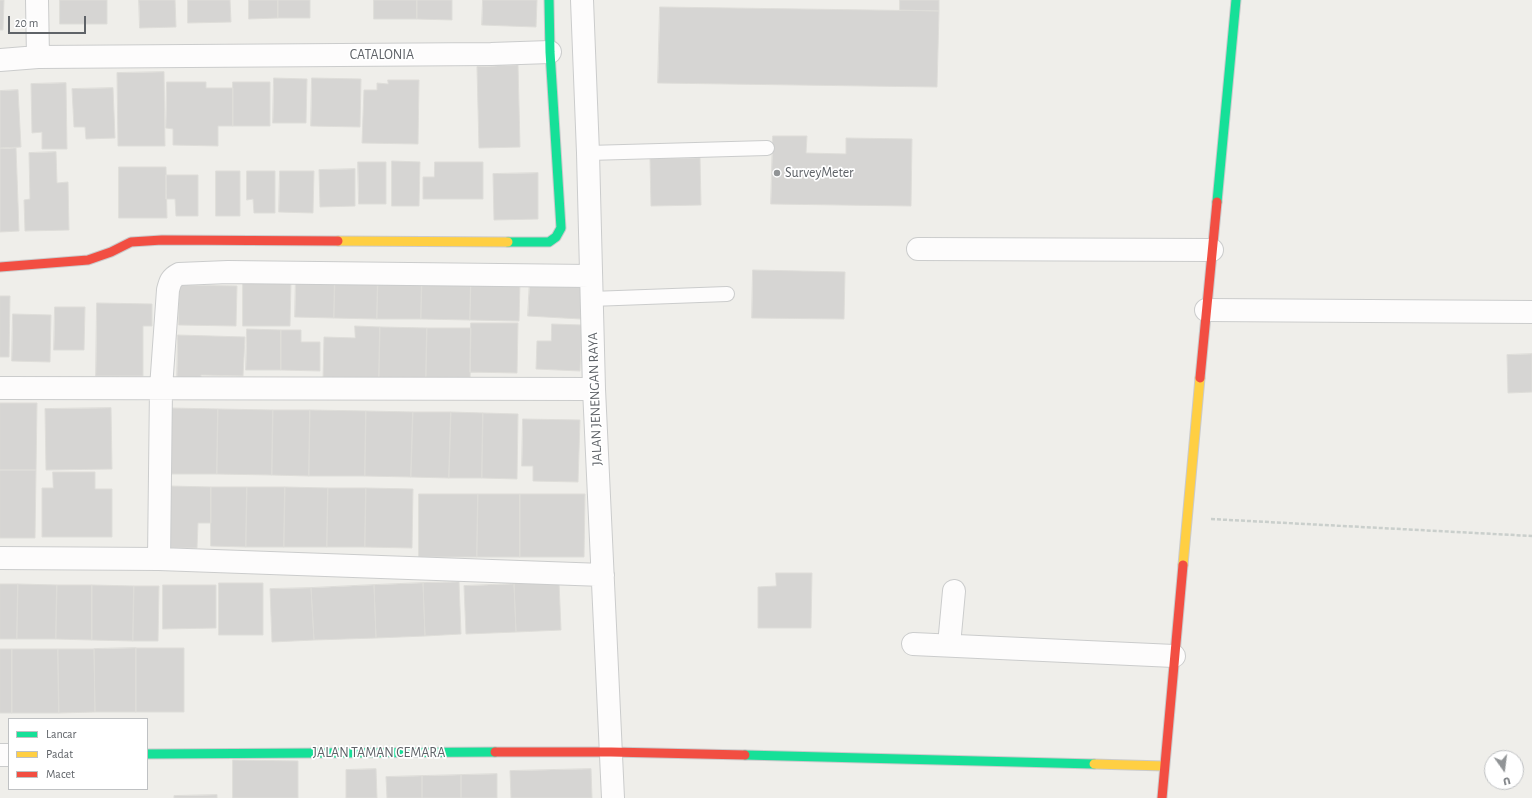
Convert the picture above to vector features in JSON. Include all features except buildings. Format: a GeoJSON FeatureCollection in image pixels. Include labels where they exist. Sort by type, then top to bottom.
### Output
{"type":"FeatureCollection","features":[{"type":"Feature","properties":{"kind":"street"},"geometry":{"type":"LineString","coordinates":[[37,0],[38,57]]}},
{"type":"Feature","properties":{"kind":"street"},"geometry":{"type":"LineString","coordinates":[[0,267],[88,260],[111,252],[131,242],[162,240],[549,242],[556,237],[561,228],[550,52],[550,0]]}},
{"type":"Feature","properties":{"kind":"street","name":"JALAN JENENGAN RAYA"},"geometry":{"type":"LineString","coordinates":[[582,0],[588,153],[594,389],[612,798]]}},
{"type":"Feature","properties":{"kind":"street"},"geometry":{"type":"LineString","coordinates":[[1162,798],[1186,517],[1236,0]]}},
{"type":"Feature","properties":{"kind":"street","name":"CATALONIA"},"geometry":{"type":"LineString","coordinates":[[0,60],[38,57],[491,54],[550,52]]}},
{"type":"Feature","properties":{"kind":"street"},"geometry":{"type":"LineString","coordinates":[[918,249],[1212,250]]}},
{"type":"Feature","properties":{"kind":"street"},"geometry":{"type":"LineString","coordinates":[[159,559],[161,388],[168,290],[170,280],[179,274],[228,272],[590,276]]}},
{"type":"Feature","properties":{"kind":"street"},"geometry":{"type":"LineString","coordinates":[[1206,310],[1532,312]]}},
{"type":"Feature","properties":{"kind":"street"},"geometry":{"type":"LineString","coordinates":[[0,388],[594,389]]}},
{"type":"Feature","properties":{"kind":"street"},"geometry":{"type":"LineString","coordinates":[[0,558],[159,559],[602,575]]}},
{"type":"Feature","properties":{"kind":"street"},"geometry":{"type":"LineString","coordinates":[[950,645],[954,590]]}},
{"type":"Feature","properties":{"kind":"street"},"geometry":{"type":"LineString","coordinates":[[913,644],[1174,656]]}},
{"type":"Feature","properties":{"kind":"street","name":"JALAN TAMAN CEMARA"},"geometry":{"type":"LineString","coordinates":[[148,754],[610,752],[1164,766]]}},
{"type":"Feature","properties":{"kind":"lane"},"geometry":{"type":"LineString","coordinates":[[588,153],[767,148]]}},
{"type":"Feature","properties":{"kind":"lane"},"geometry":{"type":"LineString","coordinates":[[591,299],[727,294]]}},
{"type":"Feature","properties":{"kind":"path"},"geometry":{"type":"LineString","coordinates":[[1186,517],[1532,536]]}},
{"type":"Feature","properties":{"kind":"traffic: fast"},"geometry":{"type":"LineString","coordinates":[[508,242],[549,242],[556,237],[561,228],[550,52],[549,0]]}},
{"type":"Feature","properties":{"kind":"traffic: fast"},"geometry":{"type":"LineString","coordinates":[[1217,202],[1236,0]]}},
{"type":"Feature","properties":{"kind":"traffic: fast"},"geometry":{"type":"LineString","coordinates":[[148,754],[495,752]]}},
{"type":"Feature","properties":{"kind":"traffic: fast"},"geometry":{"type":"LineString","coordinates":[[745,755],[1094,764]]}},
{"type":"Feature","properties":{"kind":"traffic: slow"},"geometry":{"type":"LineString","coordinates":[[338,241],[508,242]]}},
{"type":"Feature","properties":{"kind":"traffic: slow"},"geometry":{"type":"LineString","coordinates":[[1183,565],[1200,378]]}},
{"type":"Feature","properties":{"kind":"traffic: slow"},"geometry":{"type":"LineString","coordinates":[[1094,764],[1164,766]]}},
{"type":"Feature","properties":{"kind":"traffic: jam"},"geometry":{"type":"LineString","coordinates":[[1200,378],[1217,202]]}},
{"type":"Feature","properties":{"kind":"traffic: jam"},"geometry":{"type":"LineString","coordinates":[[0,267],[88,260],[111,252],[131,242],[162,240],[338,241]]}},
{"type":"Feature","properties":{"kind":"traffic: jam"},"geometry":{"type":"LineString","coordinates":[[1162,798],[1183,565]]}},
{"type":"Feature","properties":{"kind":"traffic: jam"},"geometry":{"type":"LineString","coordinates":[[495,752],[611,752],[745,755]]}},
{"type":"Feature","properties":{"kind":"place","name":"SurveyMeter"},"geometry":{"type":"Point","coordinates":[777,173]}}]}
